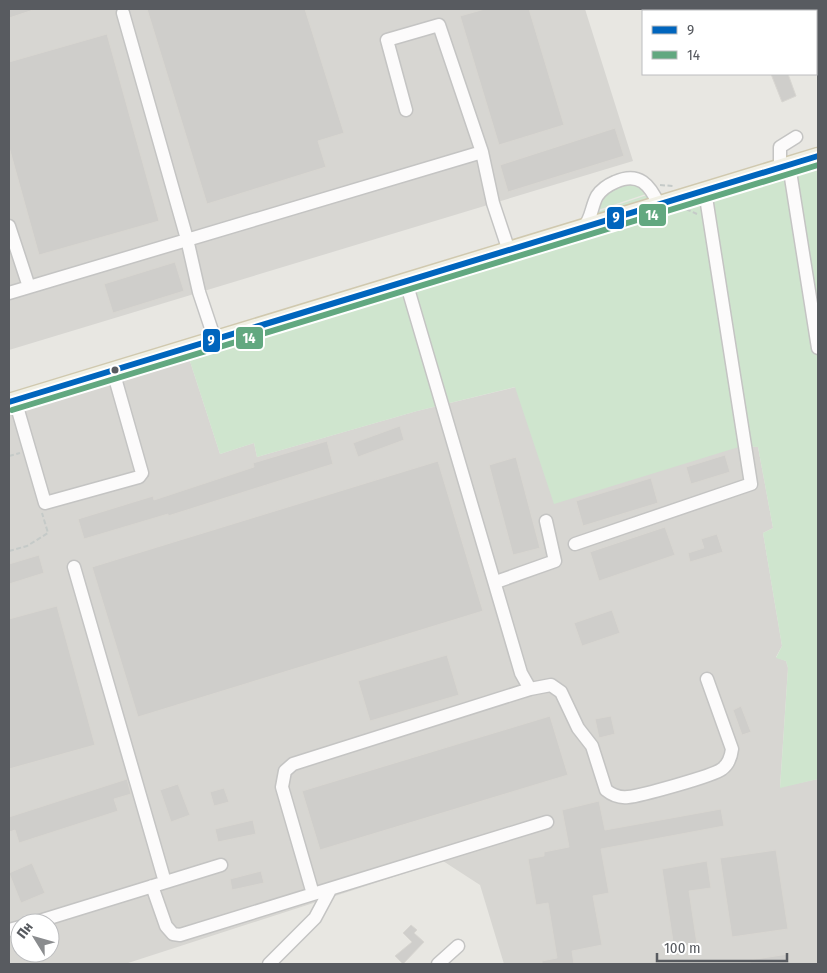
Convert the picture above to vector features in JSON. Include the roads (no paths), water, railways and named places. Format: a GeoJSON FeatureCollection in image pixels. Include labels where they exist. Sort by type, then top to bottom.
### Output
{"type":"FeatureCollection","features":[{"type":"Feature","properties":{"kind":"main road"},"geometry":{"type":"LineString","coordinates":[[12,401],[659,206],[818,156]]}},
{"type":"Feature","properties":{"kind":"street"},"geometry":{"type":"LineString","coordinates":[[123,13],[187,238],[199,292],[215,340]]}},
{"type":"Feature","properties":{"kind":"street"},"geometry":{"type":"LineString","coordinates":[[406,110],[387,40],[439,25],[482,152],[493,203],[509,251]]}},
{"type":"Feature","properties":{"kind":"street"},"geometry":{"type":"LineString","coordinates":[[796,137],[780,147],[818,348]]}},
{"type":"Feature","properties":{"kind":"street"},"geometry":{"type":"LineString","coordinates":[[9,293],[187,238],[482,152]]}},
{"type":"Feature","properties":{"kind":"street"},"geometry":{"type":"LineString","coordinates":[[583,228],[588,223],[599,193],[621,179],[642,180],[649,186],[659,206]]}},
{"type":"Feature","properties":{"kind":"street"},"geometry":{"type":"LineString","coordinates":[[575,544],[751,484],[705,191]]}},
{"type":"Feature","properties":{"kind":"street"},"geometry":{"type":"LineString","coordinates":[[9,226],[29,287]]}},
{"type":"Feature","properties":{"kind":"street"},"geometry":{"type":"LineString","coordinates":[[406,282],[496,582],[521,673],[530,689]]}},
{"type":"Feature","properties":{"kind":"street"},"geometry":{"type":"LineString","coordinates":[[12,401],[45,503],[139,477],[142,472],[113,371]]}},
{"type":"Feature","properties":{"kind":"street"},"geometry":{"type":"LineString","coordinates":[[496,582],[555,561],[546,521]]}},
{"type":"Feature","properties":{"kind":"street"},"geometry":{"type":"LineString","coordinates":[[74,567],[165,882]]}},
{"type":"Feature","properties":{"kind":"street"},"geometry":{"type":"LineString","coordinates":[[313,894],[282,787],[286,771],[293,764],[530,689],[551,685],[561,692],[575,723],[592,746],[606,790],[612,795],[627,797],[713,774],[727,764],[731,757],[732,749],[707,679]]}},
{"type":"Feature","properties":{"kind":"street"},"geometry":{"type":"LineString","coordinates":[[152,886],[166,926],[173,934],[180,935],[547,822]]}},
{"type":"Feature","properties":{"kind":"street"},"geometry":{"type":"LineString","coordinates":[[60,915],[221,865]]}},
{"type":"Feature","properties":{"kind":"street"},"geometry":{"type":"LineString","coordinates":[[269,964],[315,918],[330,890]]}},
{"type":"Feature","properties":{"kind":"street"},"geometry":{"type":"LineString","coordinates":[[438,964],[458,946]]}}]}
